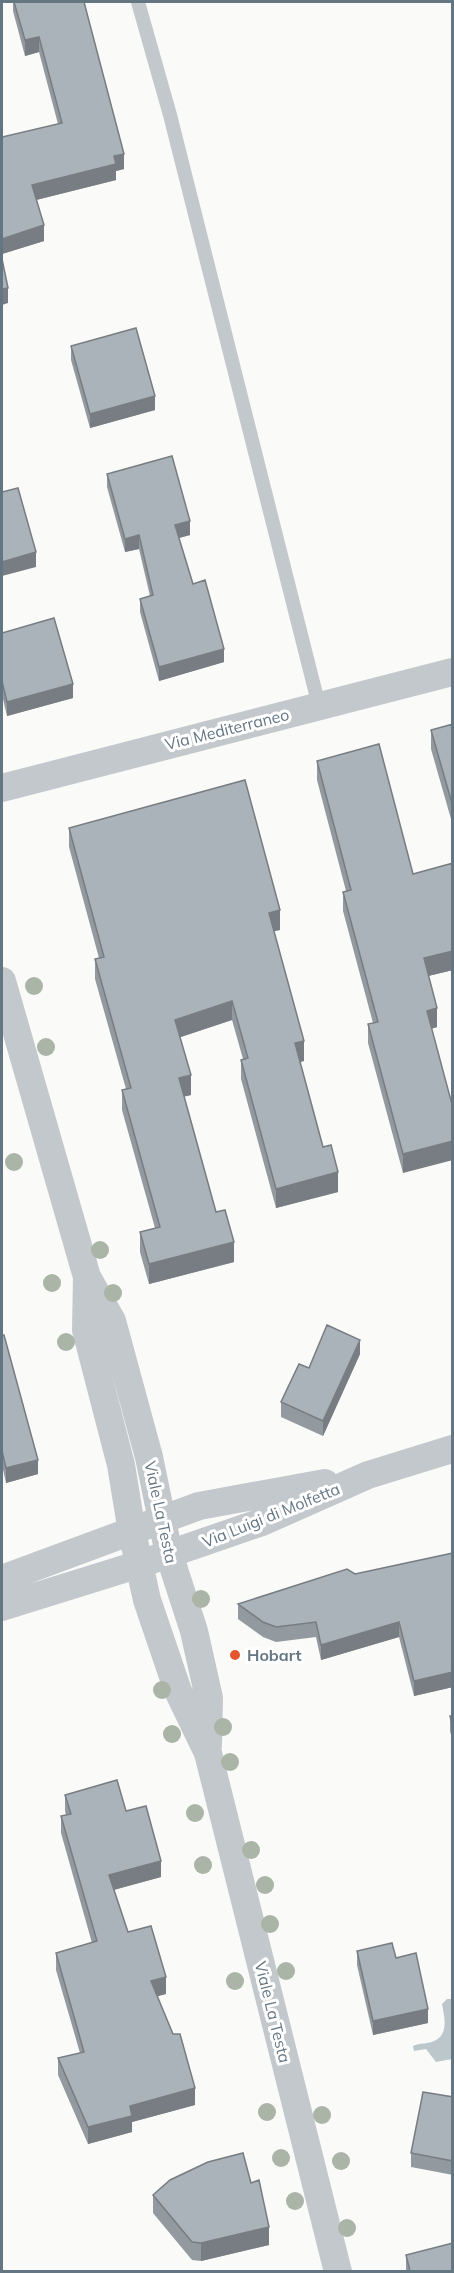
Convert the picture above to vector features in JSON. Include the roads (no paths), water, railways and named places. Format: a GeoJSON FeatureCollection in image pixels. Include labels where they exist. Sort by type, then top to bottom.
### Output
{"type":"FeatureCollection","features":[{"type":"Feature","properties":{"kind":"street","name":"Via Mediterraneo"},"geometry":{"type":"LineString","coordinates":[[2,788],[453,672]]}},
{"type":"Feature","properties":{"kind":"street","name":"Viale La Testa"},"geometry":{"type":"LineString","coordinates":[[2,981],[87,1277],[112,1321],[149,1457],[169,1554],[194,1631],[209,1698],[208,1753]]}},
{"type":"Feature","properties":{"kind":"street","name":"Viale La Testa"},"geometry":{"type":"LineString","coordinates":[[87,1277],[86,1330],[121,1465],[132,1532],[147,1600],[178,1691],[208,1753],[339,2271]]}},
{"type":"Feature","properties":{"kind":"street","name":"Via Luigi di Molfetta"},"geometry":{"type":"LineString","coordinates":[[2,1580],[199,1506],[368,1475],[453,1449]]}},
{"type":"Feature","properties":{"kind":"street","name":"Via Luigi di Molfetta"},"geometry":{"type":"LineString","coordinates":[[2,1608],[262,1522],[368,1475]]}},
{"type":"Feature","properties":{"kind":"lane"},"geometry":{"type":"LineString","coordinates":[[138,2],[170,115],[320,706]]}},
{"type":"Feature","properties":{"kind":"place","name":"Hobart"},"geometry":{"type":"Point","coordinates":[235,1655]}}]}
